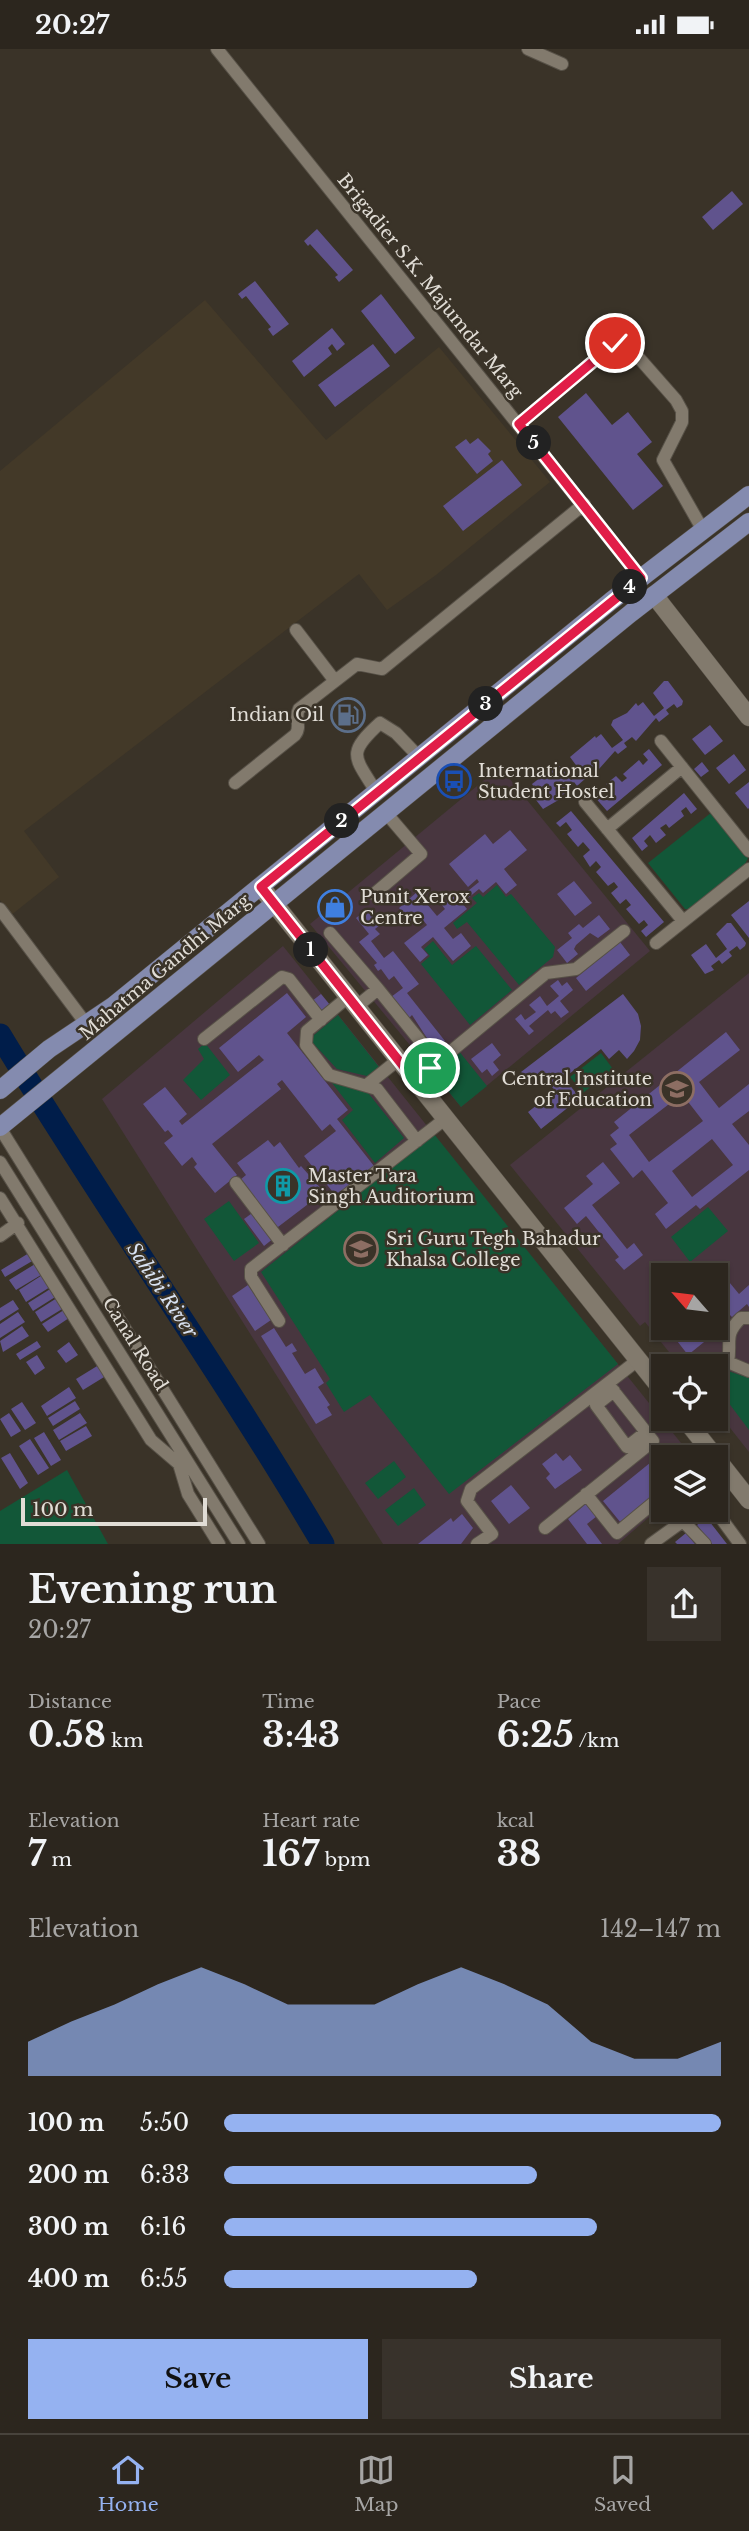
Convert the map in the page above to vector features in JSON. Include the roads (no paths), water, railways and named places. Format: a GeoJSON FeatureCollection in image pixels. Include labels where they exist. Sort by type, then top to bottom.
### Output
{"type":"FeatureCollection","features":[{"type":"Feature","properties":{"kind":"main road","name":"Mahatma Gandhi Marg"},"geometry":{"type":"LineString","coordinates":[[0,1090],[49,1049],[88,1025],[641,578],[749,495]]}},
{"type":"Feature","properties":{"kind":"main road","name":"Mahatma Gandhi Marg"},"geometry":{"type":"LineString","coordinates":[[3,1125],[274,903],[749,522]]}},
{"type":"Feature","properties":{"kind":"main road"},"geometry":{"type":"LineString","coordinates":[[65,1039],[78,1066]]}},
{"type":"Feature","properties":{"kind":"street","name":"Brigadier S.K. Majumdar Marg"},"geometry":{"type":"LineString","coordinates":[[217,49],[641,578]]}},
{"type":"Feature","properties":{"kind":"street"},"geometry":{"type":"LineString","coordinates":[[528,49],[562,64]]}},
{"type":"Feature","properties":{"kind":"street"},"geometry":{"type":"LineString","coordinates":[[519,424],[615,343],[625,342],[680,406],[682,422],[663,460],[704,532]]}},
{"type":"Feature","properties":{"kind":"street"},"geometry":{"type":"LineString","coordinates":[[235,783],[295,735],[299,729],[298,711],[335,681],[360,663],[382,669],[584,504]]}},
{"type":"Feature","properties":{"kind":"street"},"geometry":{"type":"LineString","coordinates":[[654,596],[749,717]]}},
{"type":"Feature","properties":{"kind":"street"},"geometry":{"type":"LineString","coordinates":[[296,630],[335,681]]}},
{"type":"Feature","properties":{"kind":"street"},"geometry":{"type":"LineString","coordinates":[[377,793],[359,764],[356,753],[358,743],[380,723],[396,733],[420,758]]}},
{"type":"Feature","properties":{"kind":"street"},"geometry":{"type":"LineString","coordinates":[[661,741],[749,851]]}},
{"type":"Feature","properties":{"kind":"street"},"geometry":{"type":"LineString","coordinates":[[607,829],[682,767]]}},
{"type":"Feature","properties":{"kind":"street"},"geometry":{"type":"LineString","coordinates":[[585,802],[683,921]]}},
{"type":"Feature","properties":{"kind":"street"},"geometry":{"type":"LineString","coordinates":[[374,894],[421,854],[386,813]]}},
{"type":"Feature","properties":{"kind":"street"},"geometry":{"type":"LineString","coordinates":[[656,943],[749,869]]}},
{"type":"Feature","properties":{"kind":"street"},"geometry":{"type":"LineString","coordinates":[[261,887],[651,1376]]}},
{"type":"Feature","properties":{"kind":"street"},"geometry":{"type":"LineString","coordinates":[[0,909],[88,1025]]}},
{"type":"Feature","properties":{"kind":"street"},"geometry":{"type":"LineString","coordinates":[[415,1081],[546,973],[576,969],[624,932]]}},
{"type":"Feature","properties":{"kind":"street"},"geometry":{"type":"LineString","coordinates":[[330,933],[425,1047],[368,1084]]}},
{"type":"Feature","properties":{"kind":"street"},"geometry":{"type":"LineString","coordinates":[[204,1039],[282,977],[289,979],[321,1020]]}},
{"type":"Feature","properties":{"kind":"street"},"geometry":{"type":"LineString","coordinates":[[378,989],[321,1020],[304,1034],[306,1045],[329,1075],[368,1084],[377,1089],[417,1142]]}},
{"type":"Feature","properties":{"kind":"street"},"geometry":{"type":"LineString","coordinates":[[279,1321],[250,1273],[254,1266],[445,1119]]}},
{"type":"Feature","properties":{"kind":"street"},"geometry":{"type":"LineString","coordinates":[[3,1125],[259,1544]]}},
{"type":"Feature","properties":{"kind":"street","name":"Canal Road"},"geometry":{"type":"LineString","coordinates":[[0,1163],[182,1462],[239,1544]]}},
{"type":"Feature","properties":{"kind":"street"},"geometry":{"type":"LineString","coordinates":[[236,1183],[283,1245]]}},
{"type":"Feature","properties":{"kind":"street"},"geometry":{"type":"LineString","coordinates":[[0,1198],[151,1440],[182,1462],[188,1494],[219,1544]]}},
{"type":"Feature","properties":{"kind":"street"},"geometry":{"type":"LineString","coordinates":[[0,1236],[18,1223]]}},
{"type":"Feature","properties":{"kind":"street"},"geometry":{"type":"LineString","coordinates":[[728,1354],[727,1339],[731,1328],[741,1318],[749,1318]]}},
{"type":"Feature","properties":{"kind":"street"},"geometry":{"type":"LineString","coordinates":[[638,1360],[596,1405],[627,1447],[646,1432]]}},
{"type":"Feature","properties":{"kind":"street"},"geometry":{"type":"LineString","coordinates":[[728,1362],[749,1371]]}},
{"type":"Feature","properties":{"kind":"street"},"geometry":{"type":"LineString","coordinates":[[545,1528],[653,1441],[611,1388]]}},
{"type":"Feature","properties":{"kind":"street"},"geometry":{"type":"LineString","coordinates":[[477,1544],[492,1534],[467,1501],[471,1489],[611,1388]]}},
{"type":"Feature","properties":{"kind":"street"},"geometry":{"type":"LineString","coordinates":[[694,1431],[705,1445]]}},
{"type":"Feature","properties":{"kind":"street"},"geometry":{"type":"LineString","coordinates":[[728,1474],[749,1500]]}},
{"type":"Feature","properties":{"kind":"street"},"geometry":{"type":"LineString","coordinates":[[586,1494],[617,1533],[651,1505]]}},
{"type":"Feature","properties":{"kind":"street"},"geometry":{"type":"LineString","coordinates":[[651,1544],[668,1539],[682,1522]]}},
{"type":"Feature","properties":{"kind":"street"},"geometry":{"type":"LineString","coordinates":[[684,1522],[705,1544]]}},
{"type":"Feature","properties":{"kind":"street"},"geometry":{"type":"LineString","coordinates":[[724,1522],[740,1544]]}},
{"type":"Feature","properties":{"kind":"waterway","name":"Sahibi River"},"geometry":{"type":"LineString","coordinates":[[0,1035],[323,1544]]}},
{"type":"Feature","properties":{"kind":"place","name":"Indian Oil"},"geometry":{"type":"Point","coordinates":[348,715]}},
{"type":"Feature","properties":{"kind":"place","name":"International Student Hostel"},"geometry":{"type":"Point","coordinates":[454,781]}},
{"type":"Feature","properties":{"kind":"place","name":"Punit Xerox Centre"},"geometry":{"type":"Point","coordinates":[335,907]}},
{"type":"Feature","properties":{"kind":"place","name":"Central Institute of Education"},"geometry":{"type":"Point","coordinates":[677,1089]}},
{"type":"Feature","properties":{"kind":"place","name":"Master Tara Singh Auditorium"},"geometry":{"type":"Point","coordinates":[283,1186]}},
{"type":"Feature","properties":{"kind":"place","name":"Sri Guru Tegh Bahadur Khalsa College"},"geometry":{"type":"Point","coordinates":[361,1249]}}]}
